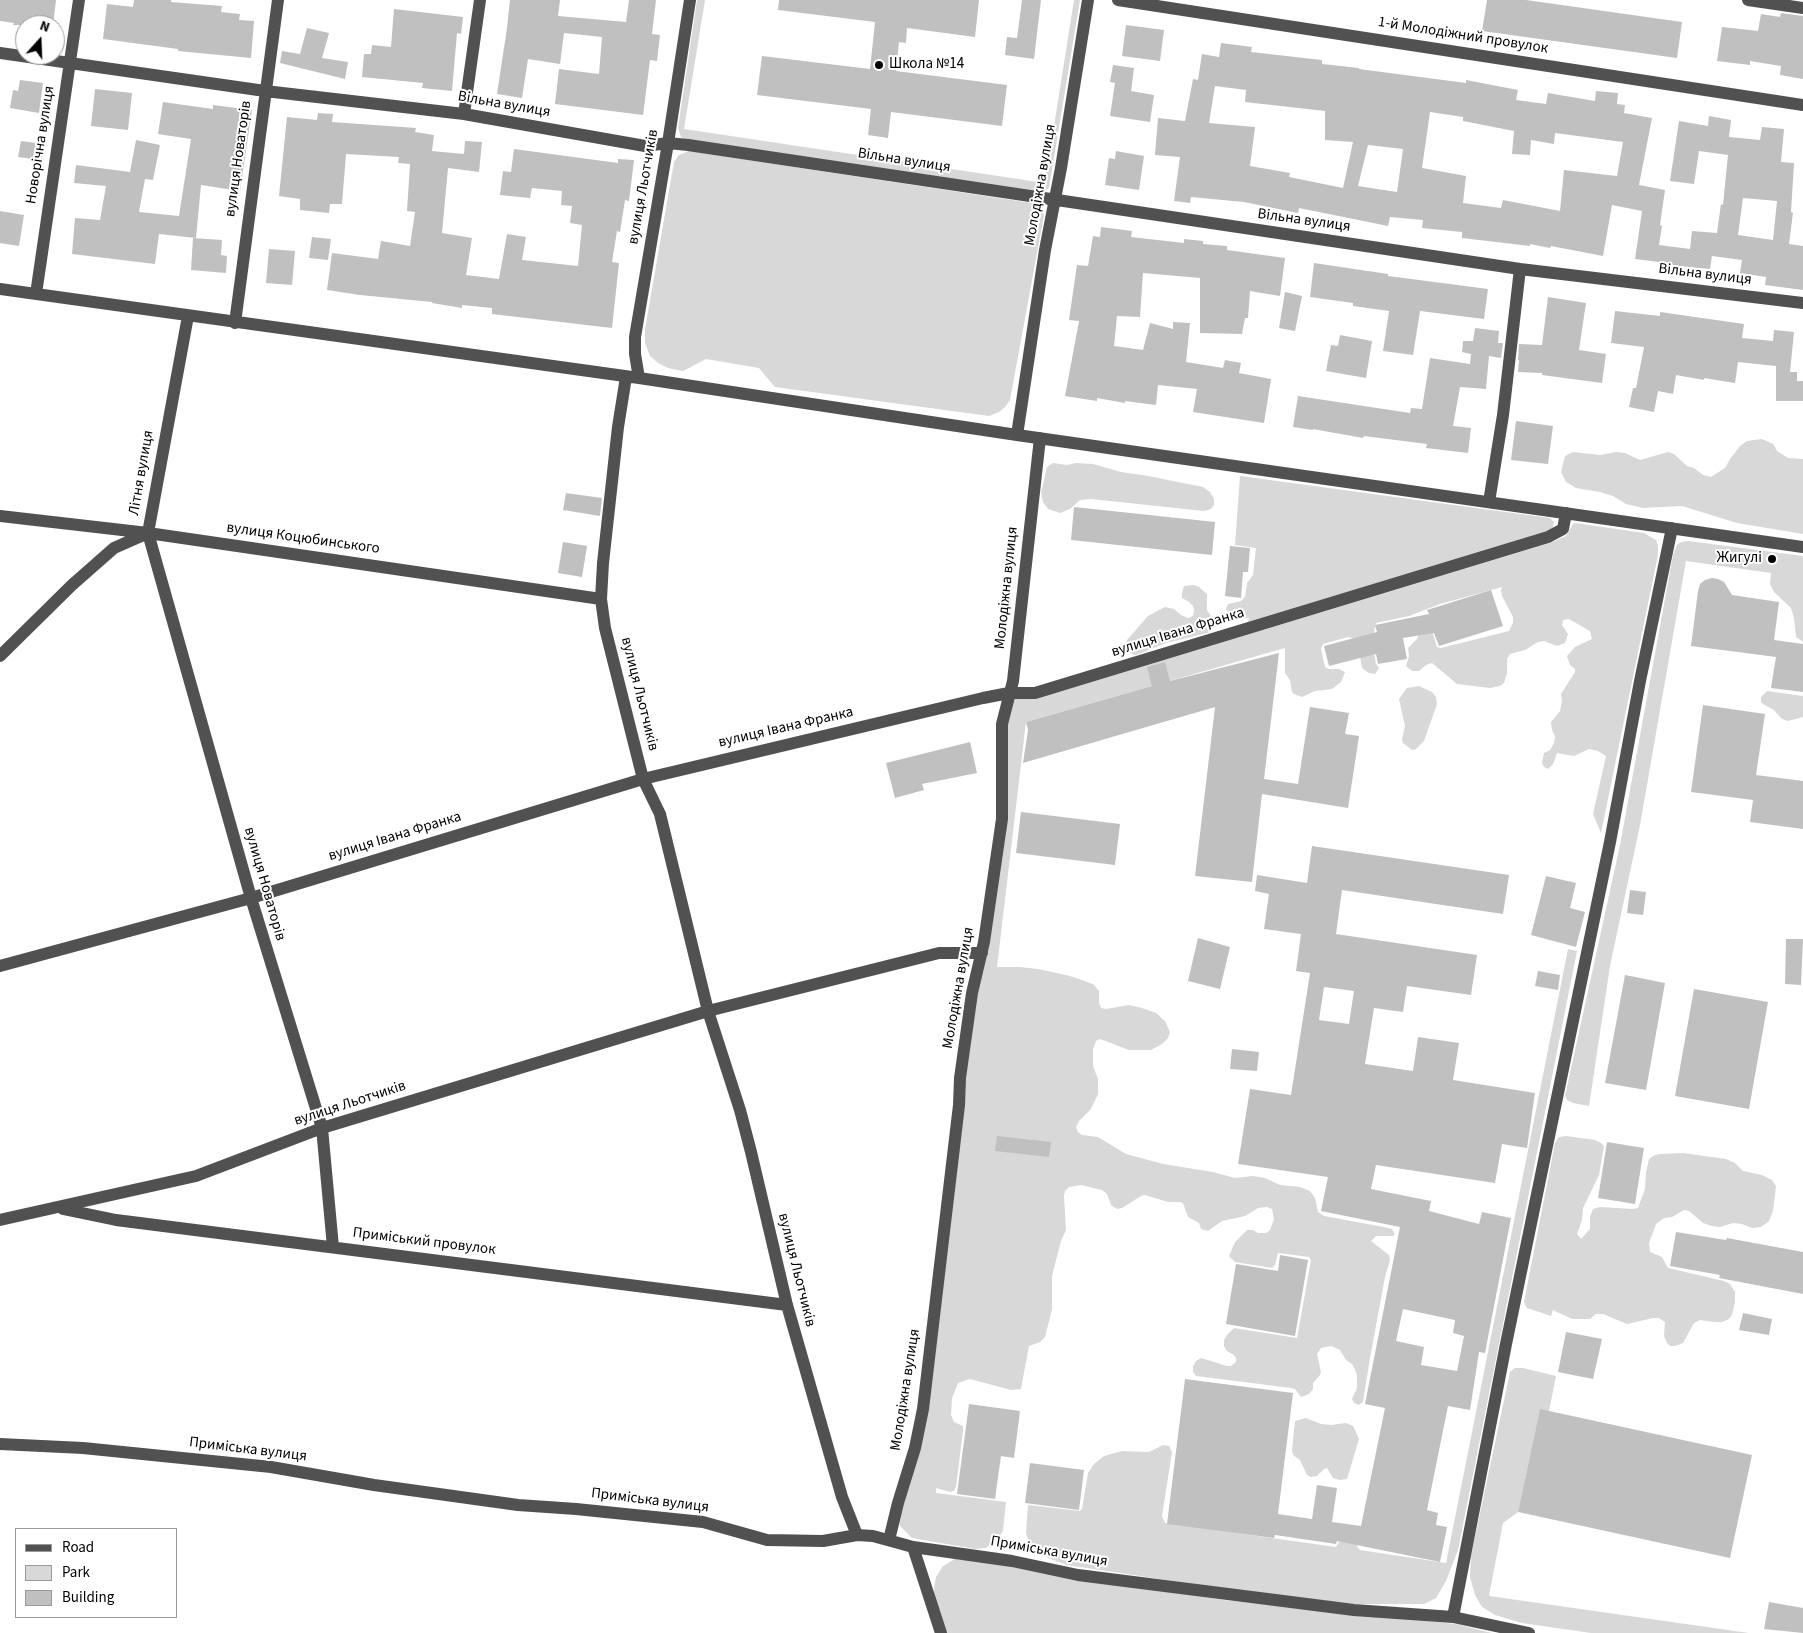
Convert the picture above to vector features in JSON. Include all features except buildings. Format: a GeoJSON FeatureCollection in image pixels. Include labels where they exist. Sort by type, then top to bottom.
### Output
{"type":"FeatureCollection","features":[{"type":"Feature","properties":{"kind":"street","name":"Новорічна вулиця"},"geometry":{"type":"LineString","coordinates":[[36,294],[79,0]]}},
{"type":"Feature","properties":{"kind":"street","name":"вулиця Новаторів"},"geometry":{"type":"LineString","coordinates":[[234,323],[278,0]]}},
{"type":"Feature","properties":{"kind":"street"},"geometry":{"type":"LineString","coordinates":[[464,114],[480,0]]}},
{"type":"Feature","properties":{"kind":"street","name":"вулиця Льотчиків"},"geometry":{"type":"LineString","coordinates":[[639,378],[635,354],[635,337],[690,0]]}},
{"type":"Feature","properties":{"kind":"street","name":"Молодіжна вулиця"},"geometry":{"type":"LineString","coordinates":[[1017,435],[1045,250],[1056,201],[1088,0]]}},
{"type":"Feature","properties":{"kind":"street","name":"1-й Молодіжний провулок"},"geometry":{"type":"LineString","coordinates":[[1118,0],[1803,105]]}},
{"type":"Feature","properties":{"kind":"street"},"geometry":{"type":"LineString","coordinates":[[1748,0],[1803,8]]}},
{"type":"Feature","properties":{"kind":"street","name":"Вільна вулиця"},"geometry":{"type":"LineString","coordinates":[[0,53],[265,91],[464,114],[645,146],[668,143],[708,148],[1520,269],[1803,303]]}},
{"type":"Feature","properties":{"kind":"street"},"geometry":{"type":"LineString","coordinates":[[1488,502],[1503,415],[1520,269]]}},
{"type":"Feature","properties":{"kind":"street"},"geometry":{"type":"LineString","coordinates":[[0,289],[639,378],[1017,435],[1803,547]]}},
{"type":"Feature","properties":{"kind":"street","name":"Літня вулиця"},"geometry":{"type":"LineString","coordinates":[[0,656],[72,585],[114,548],[148,533],[188,316]]}},
{"type":"Feature","properties":{"kind":"street","name":"вулиця Льотчиків"},"geometry":{"type":"LineString","coordinates":[[626,377],[618,427],[603,563],[601,599],[605,628],[643,779],[660,814],[708,1011],[740,1110],[787,1305],[842,1497],[857,1535]]}},
{"type":"Feature","properties":{"kind":"street","name":"Молодіжна вулиця"},"geometry":{"type":"LineString","coordinates":[[889,1540],[915,1448],[923,1409],[959,1105],[960,1078],[972,993],[982,953],[1002,819],[1002,724],[1013,681],[1040,438]]}},
{"type":"Feature","properties":{"kind":"street","name":"вулиця Івана Франка"},"geometry":{"type":"LineString","coordinates":[[0,966],[251,898],[643,779],[983,698],[1035,693],[1050,689],[1548,537],[1563,529],[1566,512]]}},
{"type":"Feature","properties":{"kind":"street","name":"вулиця Коцюбинського"},"geometry":{"type":"LineString","coordinates":[[0,516],[148,533],[601,599]]}},
{"type":"Feature","properties":{"kind":"street"},"geometry":{"type":"LineString","coordinates":[[1453,1617],[1506,1344],[1610,842],[1640,681],[1672,528]]}},
{"type":"Feature","properties":{"kind":"street","name":"вулиця Новаторів"},"geometry":{"type":"LineString","coordinates":[[148,533],[251,898],[322,1128],[333,1247]]}},
{"type":"Feature","properties":{"kind":"street","name":"вулиця Льотчиків"},"geometry":{"type":"LineString","coordinates":[[0,1220],[196,1176],[322,1128],[708,1011],[938,953],[982,953]]}},
{"type":"Feature","properties":{"kind":"street","name":"Приміський провулок"},"geometry":{"type":"LineString","coordinates":[[58,1208],[116,1220],[787,1305]]}},
{"type":"Feature","properties":{"kind":"street","name":"Приміська вулиця"},"geometry":{"type":"LineString","coordinates":[[0,1444],[83,1448],[271,1468],[374,1485],[518,1505],[703,1522],[767,1540],[823,1541],[857,1535],[873,1536],[913,1547],[1012,1561],[1078,1575],[1354,1610],[1453,1617],[1529,1633]]}},
{"type":"Feature","properties":{"kind":"street"},"geometry":{"type":"LineString","coordinates":[[913,1547],[941,1633]]}},
{"type":"Feature","properties":{"kind":"green space"},"geometry":{"type":"Polygon","coordinates":[[[697,0],[705,0],[684,129],[1045,183],[1074,0],[1080,0],[1049,188],[1041,192],[686,140],[681,137],[678,128],[697,0]]]}},
{"type":"Feature","properties":{"kind":"green space"},"geometry":{"type":"Polygon","coordinates":[[[689,151],[1038,204],[1042,207],[1044,215],[1010,400],[1005,407],[989,416],[775,387],[759,368],[706,359],[683,371],[668,368],[658,363],[650,356],[645,343],[645,329],[674,162],[679,155],[689,151]]]}},
{"type":"Feature","properties":{"kind":"green space"},"geometry":{"type":"Polygon","coordinates":[[[1762,439],[1773,444],[1777,451],[1788,458],[1803,459],[1803,534],[1737,523],[1682,506],[1643,508],[1626,504],[1613,496],[1576,488],[1566,482],[1561,472],[1565,456],[1573,452],[1600,455],[1616,452],[1625,453],[1640,460],[1668,452],[1674,454],[1687,466],[1694,468],[1703,475],[1711,477],[1725,468],[1740,446],[1747,441],[1762,439]]]}},
{"type":"Feature","properties":{"kind":"green space"},"geometry":{"type":"Polygon","coordinates":[[[1053,463],[1067,465],[1076,463],[1093,464],[1121,472],[1203,487],[1210,492],[1214,499],[1214,505],[1211,509],[1204,511],[1091,499],[1080,500],[1070,509],[1060,513],[1048,509],[1043,502],[1041,493],[1047,467],[1053,463]]]}},
{"type":"Feature","properties":{"kind":"green space"},"geometry":{"type":"Polygon","coordinates":[[[1240,476],[1550,518],[1554,522],[1550,530],[1248,622],[1249,618],[1236,619],[1229,615],[1226,609],[1228,604],[1241,601],[1245,597],[1247,583],[1253,575],[1256,548],[1235,545],[1240,476]]]}},
{"type":"Feature","properties":{"kind":"green space"},"geometry":{"type":"Polygon","coordinates":[[[1575,523],[1644,533],[1656,540],[1658,545],[1658,555],[1601,833],[1593,814],[1606,756],[1598,751],[1589,749],[1574,756],[1557,753],[1553,764],[1548,769],[1542,763],[1544,753],[1550,750],[1554,743],[1555,736],[1551,722],[1560,711],[1561,694],[1575,672],[1567,656],[1575,647],[1592,639],[1590,631],[1569,619],[1563,620],[1562,625],[1568,634],[1565,643],[1557,646],[1544,641],[1538,642],[1525,650],[1510,654],[1507,659],[1507,673],[1504,683],[1490,688],[1457,684],[1432,663],[1419,671],[1412,671],[1406,666],[1409,656],[1408,648],[1417,639],[1421,630],[1431,627],[1437,647],[1441,648],[1509,631],[1513,623],[1513,617],[1502,596],[1502,587],[1440,604],[1409,616],[1376,623],[1372,641],[1376,664],[1379,668],[1375,674],[1369,673],[1362,668],[1354,639],[1348,637],[1323,644],[1321,649],[1325,667],[1345,672],[1341,682],[1332,689],[1315,691],[1302,697],[1294,694],[1290,680],[1285,673],[1285,648],[1026,722],[997,967],[1038,969],[1070,976],[1093,984],[1099,991],[1101,1008],[1106,1009],[1129,1005],[1142,1008],[1156,1013],[1165,1021],[1170,1032],[1168,1038],[1162,1044],[1151,1050],[1129,1050],[1100,1039],[1096,1041],[1093,1049],[1093,1066],[1098,1079],[1098,1094],[1091,1109],[1079,1121],[1076,1127],[1078,1132],[1082,1135],[1098,1137],[1126,1154],[1163,1164],[1213,1172],[1235,1178],[1253,1176],[1265,1178],[1280,1185],[1300,1187],[1310,1191],[1315,1198],[1318,1212],[1324,1216],[1392,1229],[1395,1234],[1393,1236],[1376,1236],[1371,1241],[1389,1255],[1390,1260],[1385,1277],[1363,1402],[1359,1405],[1354,1403],[1352,1399],[1357,1388],[1357,1375],[1353,1365],[1346,1360],[1340,1350],[1331,1346],[1321,1348],[1317,1354],[1320,1375],[1313,1383],[1313,1389],[1309,1394],[1301,1397],[1295,1389],[1291,1388],[1196,1376],[1193,1372],[1193,1366],[1201,1358],[1227,1366],[1231,1366],[1236,1362],[1234,1355],[1227,1351],[1224,1346],[1224,1340],[1234,1328],[1297,1338],[1311,1260],[1309,1257],[1278,1253],[1275,1265],[1272,1268],[1235,1262],[1229,1256],[1235,1242],[1247,1230],[1266,1233],[1270,1230],[1274,1219],[1272,1209],[1267,1207],[1258,1208],[1245,1216],[1222,1221],[1208,1231],[1201,1229],[1199,1223],[1188,1217],[1183,1203],[1180,1202],[1168,1202],[1145,1195],[1117,1209],[1111,1205],[1107,1194],[1102,1190],[1081,1185],[1069,1187],[1065,1191],[1064,1196],[1066,1230],[1061,1241],[1052,1276],[1052,1309],[1045,1337],[1040,1342],[1029,1346],[1021,1389],[1011,1390],[970,1379],[958,1383],[952,1398],[951,1415],[954,1422],[963,1426],[956,1487],[954,1491],[950,1492],[936,1488],[936,1493],[1006,1502],[1003,1530],[999,1538],[986,1548],[975,1549],[912,1538],[900,1526],[899,1519],[905,1496],[977,995],[1006,726],[1012,701],[1016,698],[1059,692],[1550,543],[1566,536],[1575,523]]]}},
{"type":"Feature","properties":{"kind":"green space"},"geometry":{"type":"Polygon","coordinates":[[[1689,541],[1803,556],[1803,642],[1796,637],[1791,608],[1774,592],[1770,584],[1771,573],[1686,561],[1640,825],[1610,966],[1589,1106],[1573,1103],[1567,1100],[1565,1096],[1620,845],[1673,555],[1677,545],[1681,542],[1689,541]]]}},
{"type":"Feature","properties":{"kind":"green space"},"geometry":{"type":"Polygon","coordinates":[[[1194,585],[1207,594],[1207,610],[1216,624],[1211,632],[1166,643],[1139,654],[1134,655],[1127,651],[1125,647],[1127,640],[1148,616],[1159,610],[1165,607],[1174,609],[1188,618],[1193,616],[1193,606],[1182,598],[1182,593],[1184,586],[1194,585]]]}},
{"type":"Feature","properties":{"kind":"green space"},"geometry":{"type":"Polygon","coordinates":[[[1419,686],[1432,692],[1436,697],[1437,704],[1424,741],[1416,749],[1412,750],[1403,743],[1405,726],[1399,699],[1407,688],[1419,686]]]}},
{"type":"Feature","properties":{"kind":"green space"},"geometry":{"type":"Polygon","coordinates":[[[1767,691],[1803,696],[1803,717],[1788,721],[1782,719],[1774,710],[1761,702],[1761,697],[1767,691]]]}},
{"type":"Feature","properties":{"kind":"green space"},"geometry":{"type":"Polygon","coordinates":[[[1568,949],[1577,951],[1458,1550],[1446,1581],[1436,1598],[1424,1604],[1355,1604],[1226,1589],[1067,1565],[1048,1558],[1029,1543],[1026,1533],[1028,1505],[1080,1511],[1082,1509],[1088,1473],[1094,1464],[1104,1456],[1122,1451],[1149,1452],[1163,1445],[1169,1446],[1172,1452],[1162,1516],[1165,1523],[1336,1547],[1344,1534],[1356,1540],[1360,1550],[1446,1563],[1568,949]]]}},
{"type":"Feature","properties":{"kind":"green space"},"geometry":{"type":"Polygon","coordinates":[[[1566,1136],[1595,1140],[1604,1146],[1599,1175],[1583,1208],[1582,1220],[1577,1234],[1581,1239],[1590,1229],[1590,1217],[1593,1209],[1600,1207],[1638,1208],[1645,1189],[1649,1159],[1659,1154],[1683,1153],[1726,1159],[1735,1163],[1743,1171],[1762,1175],[1772,1180],[1776,1186],[1773,1211],[1769,1221],[1761,1227],[1752,1228],[1733,1223],[1720,1227],[1712,1226],[1703,1223],[1689,1211],[1684,1210],[1672,1217],[1664,1218],[1656,1224],[1649,1243],[1650,1252],[1662,1257],[1668,1268],[1730,1284],[1735,1292],[1735,1302],[1729,1319],[1722,1322],[1700,1320],[1694,1323],[1683,1343],[1670,1346],[1664,1336],[1665,1322],[1659,1318],[1627,1324],[1603,1314],[1596,1314],[1590,1319],[1572,1319],[1553,1310],[1551,1316],[1527,1308],[1524,1302],[1555,1143],[1559,1137],[1566,1136]]]}},
{"type":"Feature","properties":{"kind":"green space"},"geometry":{"type":"Polygon","coordinates":[[[1515,1368],[1523,1368],[1556,1376],[1549,1411],[1540,1410],[1518,1512],[1503,1523],[1489,1596],[1749,1633],[1591,1633],[1522,1623],[1495,1615],[1482,1607],[1475,1595],[1470,1577],[1471,1556],[1510,1372],[1515,1368]]]}},
{"type":"Feature","properties":{"kind":"green space"},"geometry":{"type":"Polygon","coordinates":[[[1306,1418],[1321,1424],[1346,1423],[1353,1426],[1359,1439],[1347,1479],[1333,1478],[1327,1468],[1317,1476],[1311,1477],[1307,1475],[1300,1460],[1293,1455],[1295,1421],[1306,1418]]]}},
{"type":"Feature","properties":{"kind":"green space"},"geometry":{"type":"Polygon","coordinates":[[[955,1559],[970,1559],[1224,1600],[1456,1624],[1492,1633],[943,1633],[934,1597],[934,1588],[936,1577],[943,1566],[955,1559]]]}},
{"type":"Feature","properties":{"kind":"place","name":"Школа №14"},"geometry":{"type":"Point","coordinates":[879,65]}},
{"type":"Feature","properties":{"kind":"place","name":"Жигулі"},"geometry":{"type":"Point","coordinates":[1772,559]}}]}
